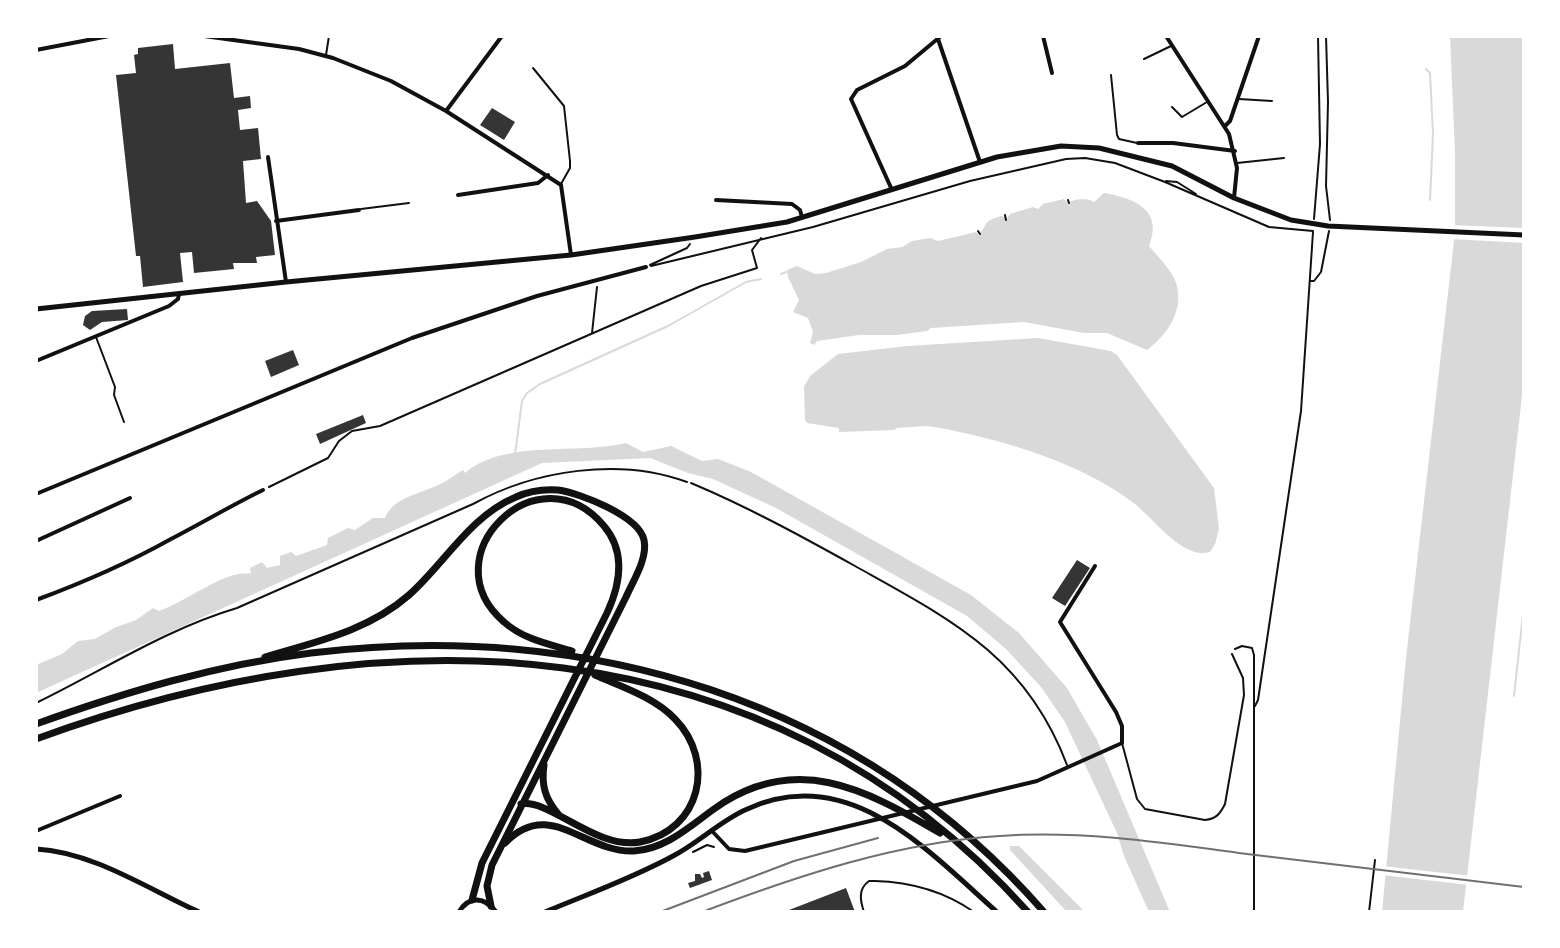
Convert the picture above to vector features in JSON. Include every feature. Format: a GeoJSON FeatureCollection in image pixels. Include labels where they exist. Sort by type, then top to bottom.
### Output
{"type":"FeatureCollection","features":[{"type":"Feature","properties":{"kind":"highway"},"geometry":{"type":"LineString","coordinates":[[36,724],[121,695],[327,639],[378,617],[421,584],[465,535],[492,511],[518,496],[545,490],[570,493],[591,501],[632,521],[642,533],[645,547],[643,557],[500,848],[487,880],[493,909]]}},
{"type":"Feature","properties":{"kind":"highway"},"geometry":{"type":"LineString","coordinates":[[472,900],[482,863],[517,792],[568,693],[596,636],[612,602],[619,577],[617,550],[609,532],[583,508],[561,500],[531,501],[505,514],[487,536],[480,557],[481,586],[491,608],[505,623],[524,635],[604,661]]}},
{"type":"Feature","properties":{"kind":"highway"},"geometry":{"type":"LineString","coordinates":[[224,668],[320,652],[426,645],[526,649],[659,673],[720,692],[787,719],[877,768],[940,813],[997,862],[1044,912]]}},
{"type":"Feature","properties":{"kind":"highway"},"geometry":{"type":"LineString","coordinates":[[36,739],[173,695],[237,680],[325,666],[389,660],[465,659],[582,669],[692,695],[785,732],[877,782],[962,847],[1028,912]]}},
{"type":"Feature","properties":{"kind":"highway"},"geometry":{"type":"LineString","coordinates":[[507,812],[521,804],[533,804],[608,839],[628,843],[665,833],[690,809],[698,785],[699,764],[695,749],[675,719],[650,700],[582,669]]}},
{"type":"Feature","properties":{"kind":"highway"},"geometry":{"type":"LineString","coordinates":[[545,759],[544,790],[560,817]]}},
{"type":"Feature","properties":{"kind":"highway"},"geometry":{"type":"LineString","coordinates":[[500,848],[517,832],[543,824],[559,826],[611,848],[645,849],[670,840],[718,806],[744,792],[801,780],[840,784],[873,795],[962,847]]}},
{"type":"Feature","properties":{"kind":"main road"},"geometry":{"type":"LineString","coordinates":[[36,309],[571,255],[695,237],[803,218],[980,162],[1045,148],[1099,148],[1172,166],[1273,215],[1315,226],[1524,235]]}},
{"type":"Feature","properties":{"kind":"main road"},"geometry":{"type":"LineString","coordinates":[[545,912],[657,864],[744,810],[797,797],[836,800],[861,808],[898,828],[924,845],[997,912]]}},
{"type":"Feature","properties":{"kind":"main road"},"geometry":{"type":"LineString","coordinates":[[36,849],[91,862],[199,912]]}},
{"type":"Feature","properties":{"kind":"main road"},"geometry":{"type":"LineString","coordinates":[[459,912],[464,904],[472,900],[482,900],[493,909]]}},
{"type":"Feature","properties":{"kind":"main road"},"geometry":{"type":"LineString","coordinates":[[985,901],[991,912]]}},
{"type":"Feature","properties":{"kind":"street"},"geometry":{"type":"LineString","coordinates":[[36,50],[109,36]]}},
{"type":"Feature","properties":{"kind":"street"},"geometry":{"type":"LineString","coordinates":[[204,36],[299,49],[325,56],[391,81],[446,111],[561,185],[571,255]]}},
{"type":"Feature","properties":{"kind":"street"},"geometry":{"type":"LineString","coordinates":[[446,111],[502,36]]}},
{"type":"Feature","properties":{"kind":"street"},"geometry":{"type":"LineString","coordinates":[[1043,36],[1052,73]]}},
{"type":"Feature","properties":{"kind":"street"},"geometry":{"type":"LineString","coordinates":[[1166,36],[1225,126],[1237,163],[1234,198]]}},
{"type":"Feature","properties":{"kind":"street"},"geometry":{"type":"LineString","coordinates":[[1225,126],[1239,99],[1259,36]]}},
{"type":"Feature","properties":{"kind":"street"},"geometry":{"type":"LineString","coordinates":[[892,190],[851,99],[854,92],[900,70],[940,38],[980,162]]}},
{"type":"Feature","properties":{"kind":"street"},"geometry":{"type":"LineString","coordinates":[[1138,143],[1173,143],[1235,151]]}},
{"type":"Feature","properties":{"kind":"street"},"geometry":{"type":"LineString","coordinates":[[268,157],[286,282]]}},
{"type":"Feature","properties":{"kind":"street"},"geometry":{"type":"LineString","coordinates":[[458,195],[538,183],[548,175]]}},
{"type":"Feature","properties":{"kind":"street"},"geometry":{"type":"LineString","coordinates":[[716,200],[792,204],[800,210],[803,218]]}},
{"type":"Feature","properties":{"kind":"street"},"geometry":{"type":"LineString","coordinates":[[276,221],[359,210]]}},
{"type":"Feature","properties":{"kind":"street"},"geometry":{"type":"LineString","coordinates":[[36,494],[412,338],[537,296],[646,267]]}},
{"type":"Feature","properties":{"kind":"street"},"geometry":{"type":"LineString","coordinates":[[36,361],[169,306],[179,294]]}},
{"type":"Feature","properties":{"kind":"street"},"geometry":{"type":"LineString","coordinates":[[36,600],[171,540],[212,514],[263,490]]}},
{"type":"Feature","properties":{"kind":"street"},"geometry":{"type":"LineString","coordinates":[[36,541],[130,498]]}},
{"type":"Feature","properties":{"kind":"street"},"geometry":{"type":"LineString","coordinates":[[712,831],[724,846],[737,852],[1037,781],[1122,743],[1122,726],[1116,712],[1060,622],[1095,566]]}},
{"type":"Feature","properties":{"kind":"street"},"geometry":{"type":"LineString","coordinates":[[36,831],[120,796]]}},
{"type":"Feature","properties":{"kind":"lane"},"geometry":{"type":"LineString","coordinates":[[325,56],[329,36]]}},
{"type":"Feature","properties":{"kind":"lane"},"geometry":{"type":"LineString","coordinates":[[1144,59],[1172,45]]}},
{"type":"Feature","properties":{"kind":"lane"},"geometry":{"type":"LineString","coordinates":[[533,68],[565,110],[570,168],[561,185]]}},
{"type":"Feature","properties":{"kind":"lane"},"geometry":{"type":"LineString","coordinates":[[1111,75],[1117,135],[1119,139],[1138,143]]}},
{"type":"Feature","properties":{"kind":"lane"},"geometry":{"type":"LineString","coordinates":[[1239,99],[1272,101]]}},
{"type":"Feature","properties":{"kind":"lane"},"geometry":{"type":"LineString","coordinates":[[1172,107],[1182,117],[1208,101]]}},
{"type":"Feature","properties":{"kind":"lane"},"geometry":{"type":"LineString","coordinates":[[1237,163],[1284,158]]}},
{"type":"Feature","properties":{"kind":"lane"},"geometry":{"type":"LineString","coordinates":[[359,210],[409,203]]}},
{"type":"Feature","properties":{"kind":"lane"},"geometry":{"type":"LineString","coordinates":[[96,336],[124,422]]}},
{"type":"Feature","properties":{"kind":"lane"},"geometry":{"type":"LineString","coordinates":[[691,483],[797,534],[964,629],[987,648],[1026,690],[1043,713],[1070,766]]}},
{"type":"Feature","properties":{"kind":"lane"},"geometry":{"type":"LineString","coordinates":[[127,492],[130,498]]}},
{"type":"Feature","properties":{"kind":"lane"},"geometry":{"type":"LineString","coordinates":[[1122,743],[1137,799],[1145,809],[1214,819],[1225,804],[1243,711],[1243,678],[1232,654]]}},
{"type":"Feature","properties":{"kind":"lane"},"geometry":{"type":"LineString","coordinates":[[864,912],[861,898],[869,881],[909,883],[941,893],[974,912]]}},
{"type":"Feature","properties":{"kind":"path"},"geometry":{"type":"LineString","coordinates":[[1255,706],[1263,674],[1301,411],[1320,144],[1318,36]]}},
{"type":"Feature","properties":{"kind":"path"},"geometry":{"type":"LineString","coordinates":[[1309,281],[1314,281],[1321,272],[1329,231],[1326,36]]}},
{"type":"Feature","properties":{"kind":"path"},"geometry":{"type":"LineString","coordinates":[[646,267],[813,227],[970,181],[1066,159],[1085,158],[1115,163],[1269,227],[1315,226]]}},
{"type":"Feature","properties":{"kind":"path"},"geometry":{"type":"LineString","coordinates":[[646,267],[687,248],[695,237]]}},
{"type":"Feature","properties":{"kind":"path"},"geometry":{"type":"LineString","coordinates":[[752,250],[762,237]]}},
{"type":"Feature","properties":{"kind":"path"},"geometry":{"type":"LineString","coordinates":[[263,490],[328,458],[339,441],[352,431],[380,426],[701,286],[757,268],[752,250],[743,242]]}},
{"type":"Feature","properties":{"kind":"path"},"geometry":{"type":"LineString","coordinates":[[592,334],[598,280]]}},
{"type":"Feature","properties":{"kind":"path"},"geometry":{"type":"LineString","coordinates":[[36,703],[212,615],[237,608],[473,504],[502,488],[564,472],[655,472],[691,483]]}},
{"type":"Feature","properties":{"kind":"path"},"geometry":{"type":"LineString","coordinates":[[1232,654],[1242,646],[1252,648],[1255,706],[1254,912]]}},
{"type":"Feature","properties":{"kind":"path"},"geometry":{"type":"LineString","coordinates":[[1369,912],[1375,860]]}},
{"type":"Feature","properties":{"kind":"shaded area"},"geometry":{"type":"Polygon","coordinates":[[[1450,36],[1524,36],[1524,370],[1463,912],[1382,912],[1406,658],[1455,232],[1450,36]]]}},
{"type":"Feature","properties":{"kind":"shaded area"},"geometry":{"type":"Polygon","coordinates":[[[1104,193],[1135,202],[1149,215],[1153,234],[1149,246],[1176,283],[1176,312],[1161,337],[1147,350],[1107,333],[1084,333],[1024,322],[931,328],[897,335],[859,335],[817,341],[814,345],[810,343],[813,332],[808,318],[793,312],[799,300],[787,270],[797,266],[815,274],[826,273],[912,241],[930,238],[938,241],[976,232],[979,235],[995,218],[1001,216],[1007,219],[1010,214],[1033,207],[1038,209],[1043,204],[1064,199],[1068,203],[1081,199],[1094,202],[1104,193]]]}},
{"type":"Feature","properties":{"kind":"shaded area"},"geometry":{"type":"Polygon","coordinates":[[[1038,338],[1111,351],[1117,355],[1214,488],[1219,529],[1210,552],[1200,553],[1180,545],[1135,504],[1092,477],[1021,448],[927,426],[839,432],[839,428],[807,423],[805,419],[804,387],[810,376],[838,354],[907,346],[1038,338]]]}},
{"type":"Feature","properties":{"kind":"shaded area"},"geometry":{"type":"Polygon","coordinates":[[[626,443],[643,452],[671,446],[702,461],[718,459],[751,472],[971,595],[1019,633],[1067,688],[1097,740],[1170,912],[1149,912],[1117,833],[1065,722],[1041,687],[1006,649],[967,616],[776,508],[713,479],[650,458],[542,463],[36,693],[36,665],[62,654],[78,641],[95,639],[136,620],[153,608],[159,611],[229,576],[251,573],[250,568],[262,562],[267,568],[280,565],[280,556],[291,552],[296,556],[327,545],[328,538],[348,528],[355,530],[373,518],[385,518],[401,500],[443,483],[463,470],[465,473],[481,462],[520,452],[626,443]]]}},
{"type":"Feature","properties":{"kind":"shaded area"},"geometry":{"type":"Polygon","coordinates":[[[1010,846],[1019,846],[1085,912],[1067,912],[1010,850],[1010,846]]]}},
{"type":"Feature","properties":{"kind":"pier"},"geometry":{"type":"Polygon","coordinates":[[[1451,225],[1524,228],[1524,243],[1451,239],[1451,225]]]}},
{"type":"Feature","properties":{"kind":"pier"},"geometry":{"type":"Polygon","coordinates":[[[1382,866],[1471,876],[1470,885],[1381,875],[1382,866]]]}},
{"type":"Feature","properties":{"kind":"building"},"geometry":{"type":"Polygon","coordinates":[[[173,44],[175,69],[230,63],[234,98],[250,96],[251,108],[238,110],[240,130],[258,128],[261,159],[243,161],[246,203],[257,201],[271,221],[275,255],[256,257],[257,263],[233,263],[234,269],[194,273],[192,252],[180,253],[183,282],[143,287],[140,256],[136,256],[116,75],[136,73],[134,55],[138,54],[138,48],[173,44]]]}},
{"type":"Feature","properties":{"kind":"building"},"geometry":{"type":"Polygon","coordinates":[[[492,108],[515,122],[504,140],[480,125],[492,108]]]}},
{"type":"Feature","properties":{"kind":"building"},"geometry":{"type":"Polygon","coordinates":[[[127,309],[128,320],[102,322],[90,330],[83,325],[85,316],[92,311],[127,309]]]}},
{"type":"Feature","properties":{"kind":"building"},"geometry":{"type":"Polygon","coordinates":[[[293,350],[299,365],[271,377],[265,361],[293,350]]]}},
{"type":"Feature","properties":{"kind":"building"},"geometry":{"type":"Polygon","coordinates":[[[363,415],[366,423],[320,444],[316,434],[363,415]]]}},
{"type":"Feature","properties":{"kind":"building"},"geometry":{"type":"Polygon","coordinates":[[[1077,560],[1090,568],[1065,606],[1052,598],[1077,560]]]}},
{"type":"Feature","properties":{"kind":"building"},"geometry":{"type":"Polygon","coordinates":[[[709,871],[712,880],[690,888],[688,883],[695,881],[695,874],[700,874],[702,878],[703,873],[709,871]]]}},
{"type":"Feature","properties":{"kind":"building"},"geometry":{"type":"Polygon","coordinates":[[[846,888],[855,912],[789,910],[846,888]]]}},
{"type":"Feature","properties":{"kind":"waterway"},"geometry":{"type":"LineString","coordinates":[[1426,69],[1430,73],[1433,134],[1430,200]]}},
{"type":"Feature","properties":{"kind":"waterway"},"geometry":{"type":"LineString","coordinates":[[781,274],[786,272]]}},
{"type":"Feature","properties":{"kind":"waterway"},"geometry":{"type":"LineString","coordinates":[[515,455],[522,401],[527,393],[540,384],[668,326],[746,282],[761,279]]}},
{"type":"Feature","properties":{"kind":"waterway"},"geometry":{"type":"LineString","coordinates":[[1514,696],[1524,605]]}},
{"type":"Feature","properties":{"kind":"railway"},"geometry":{"type":"LineString","coordinates":[[702,912],[811,874],[886,853],[962,840],[1031,835],[1093,836],[1155,842],[1524,887]]}},
{"type":"Feature","properties":{"kind":"railway"},"geometry":{"type":"LineString","coordinates":[[660,912],[794,861],[878,838]]}}]}
